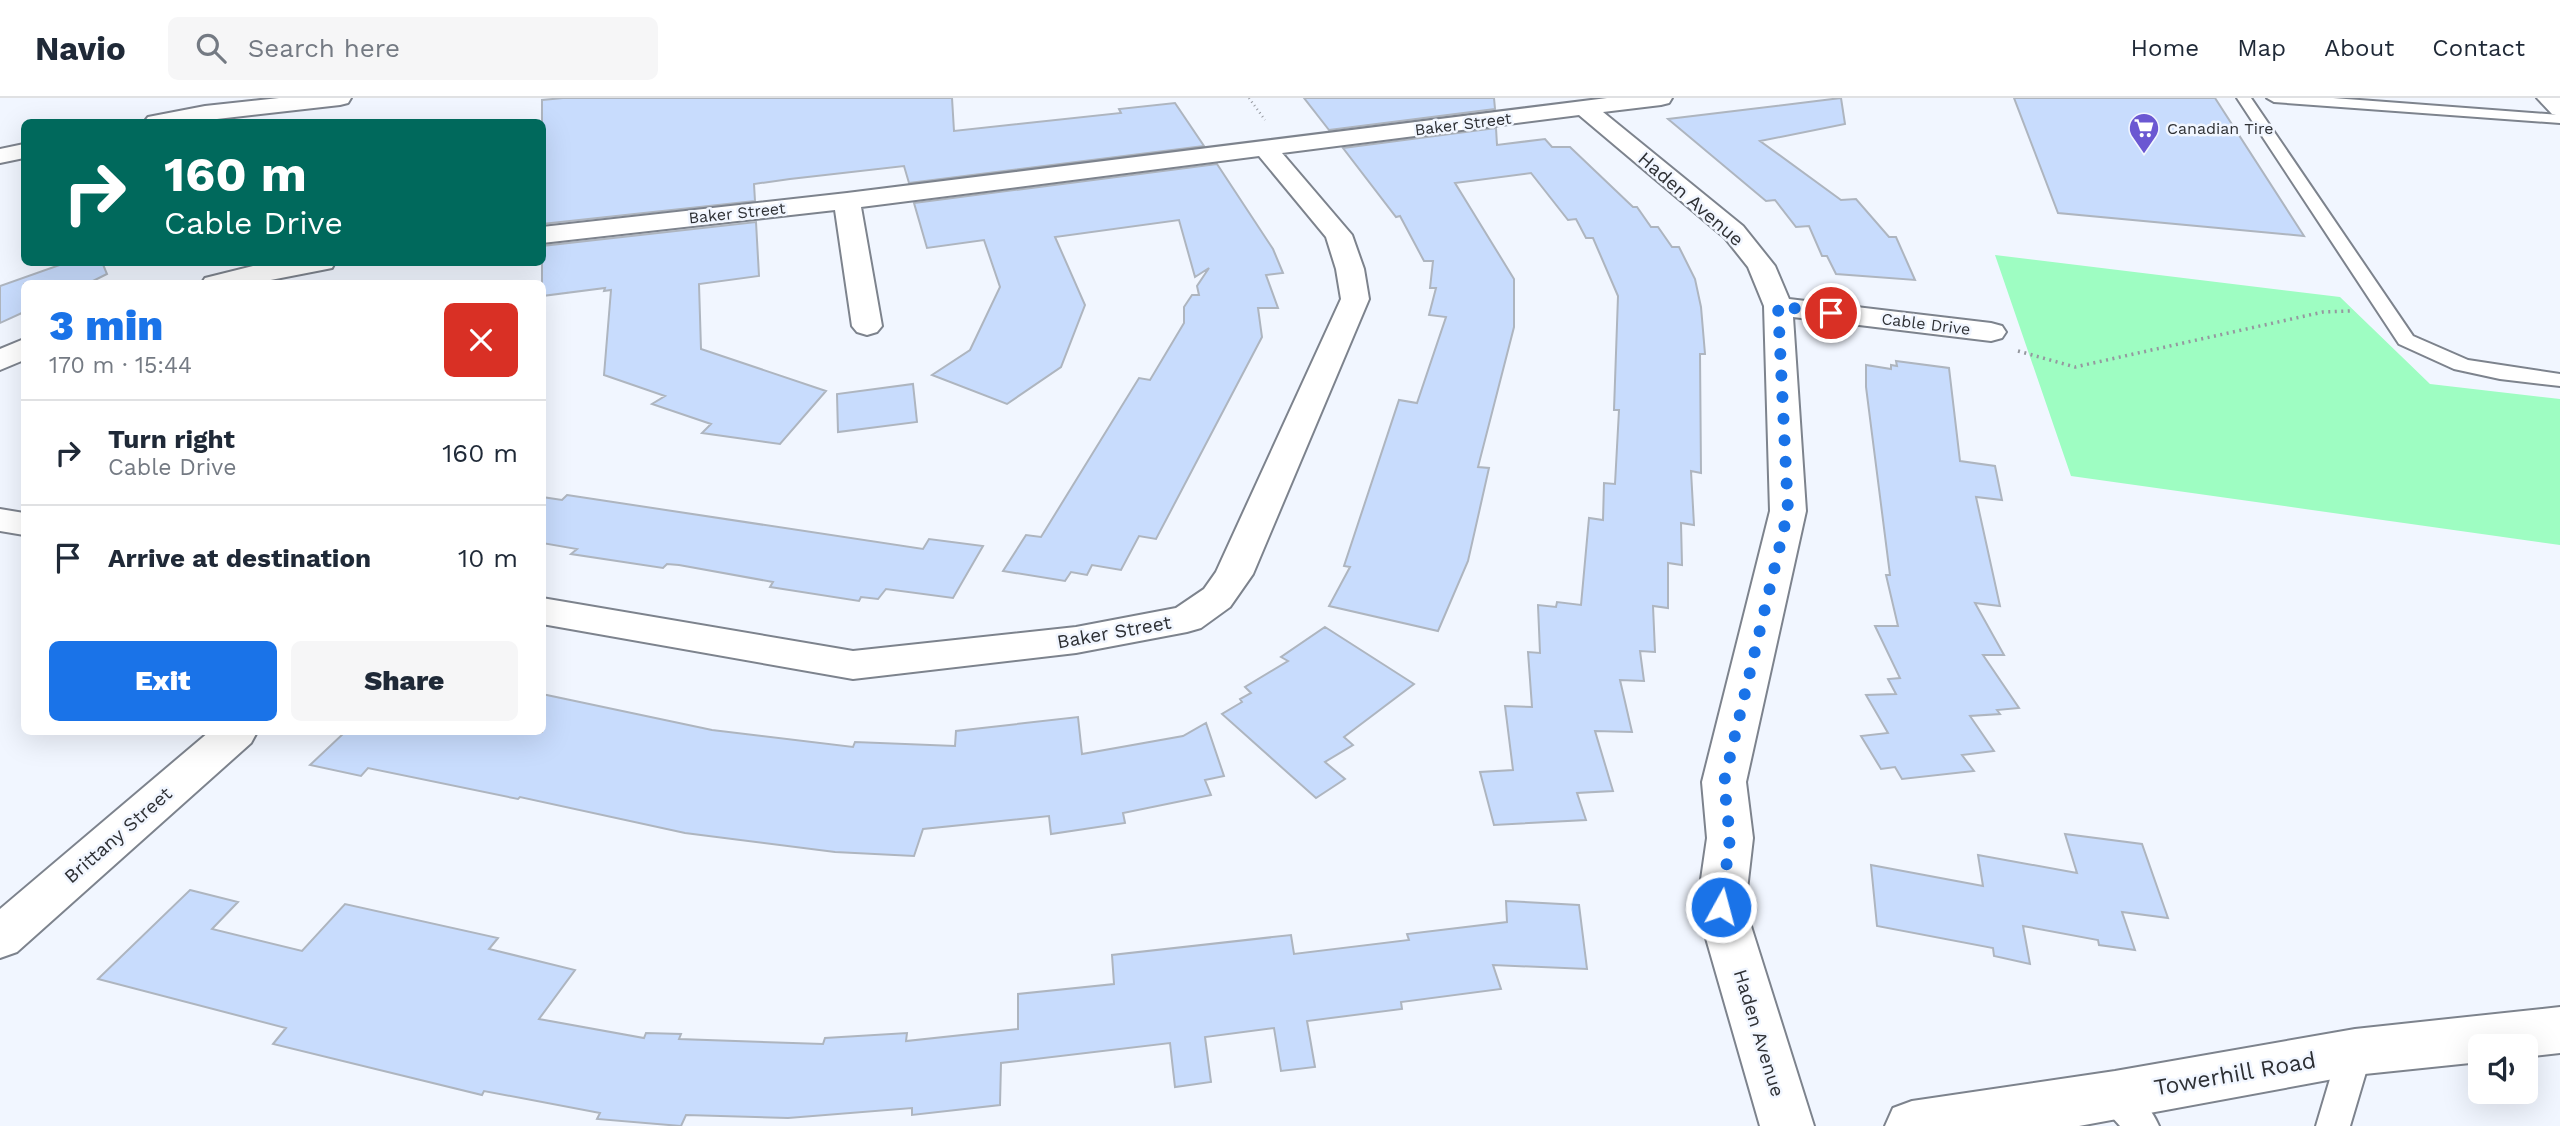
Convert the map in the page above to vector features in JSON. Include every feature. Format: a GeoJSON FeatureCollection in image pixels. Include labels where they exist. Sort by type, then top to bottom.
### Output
{"type":"FeatureCollection","features":[{"type":"Feature","properties":{"kind":"street"},"geometry":{"type":"LineString","coordinates":[[172,119],[340,98]]}},
{"type":"Feature","properties":{"kind":"street","name":"Baker Street"},"geometry":{"type":"LineString","coordinates":[[546,235],[847,201],[1661,98]]}},
{"type":"Feature","properties":{"kind":"street"},"geometry":{"type":"LineString","coordinates":[[2548,98],[2560,109]]}},
{"type":"Feature","properties":{"kind":"street","name":"Haden Avenue"},"geometry":{"type":"LineString","coordinates":[[1585,109],[1734,232],[1761,266],[1778,306],[1788,511],[1724,782],[1730,838],[1721,907],[1787,1126]]}},
{"type":"Feature","properties":{"kind":"street","name":"Baker Street"},"geometry":{"type":"LineString","coordinates":[[546,612],[853,665],[1076,640],[1187,620],[1217,598],[1234,573],[1355,299],[1350,269],[1339,235],[1266,149]]}},
{"type":"Feature","properties":{"kind":"street"},"geometry":{"type":"LineString","coordinates":[[0,156],[21,151]]}},
{"type":"Feature","properties":{"kind":"street"},"geometry":{"type":"LineString","coordinates":[[847,201],[867,326]]}},
{"type":"Feature","properties":{"kind":"street"},"geometry":{"type":"LineString","coordinates":[[231,280],[298,266]]}},
{"type":"Feature","properties":{"kind":"street","name":"Cable Drive"},"geometry":{"type":"LineString","coordinates":[[1778,306],[1990,332]]}},
{"type":"Feature","properties":{"kind":"street"},"geometry":{"type":"LineString","coordinates":[[0,361],[21,350]]}},
{"type":"Feature","properties":{"kind":"street"},"geometry":{"type":"LineString","coordinates":[[0,520],[21,524]]}},
{"type":"Feature","properties":{"kind":"street","name":"Brittany Street"},"geometry":{"type":"LineString","coordinates":[[0,938],[233,735]]}},
{"type":"Feature","properties":{"kind":"street","name":"Towerhill Road"},"geometry":{"type":"LineString","coordinates":[[1912,1126],[2129,1111],[2355,1052],[2560,1030]]}},
{"type":"Feature","properties":{"kind":"lane"},"geometry":{"type":"LineString","coordinates":[[2244,98],[2406,340],[2442,360],[2479,371],[2560,380]]}},
{"type":"Feature","properties":{"kind":"lane"},"geometry":{"type":"LineString","coordinates":[[2274,98],[2560,119]]}},
{"type":"Feature","properties":{"kind":"lane"},"geometry":{"type":"LineString","coordinates":[[2410,98],[2423,109]]}},
{"type":"Feature","properties":{"kind":"lane"},"geometry":{"type":"LineString","coordinates":[[2333,1126],[2355,1052]]}},
{"type":"Feature","properties":{"kind":"path"},"geometry":{"type":"LineString","coordinates":[[1990,332],[2015,350],[2075,367],[2323,312],[2386,311]]}},
{"type":"Feature","properties":{"kind":"green space"},"geometry":{"type":"Polygon","coordinates":[[[1995,255],[2340,297],[2430,384],[2560,399],[2560,545],[2071,476],[1995,255]]]}},
{"type":"Feature","properties":{"kind":"building"},"geometry":{"type":"Polygon","coordinates":[[[952,98],[954,131],[1121,113],[1119,109],[1175,103],[1204,146],[909,183],[904,166],[790,179],[754,184],[755,201],[546,224],[546,119],[542,119],[542,100],[952,98]]]}},
{"type":"Feature","properties":{"kind":"building"},"geometry":{"type":"Polygon","coordinates":[[[1304,98],[1494,98],[1495,109],[1329,130],[1304,98]]]}},
{"type":"Feature","properties":{"kind":"building"},"geometry":{"type":"Polygon","coordinates":[[[1841,98],[1845,124],[1760,141],[1841,200],[1856,199],[1889,237],[1896,237],[1915,280],[1836,274],[1827,256],[1822,256],[1809,226],[1796,227],[1775,200],[1766,201],[1668,119],[1841,98]]]}},
{"type":"Feature","properties":{"kind":"building","name":"Canadian Tire"},"geometry":{"type":"Polygon","coordinates":[[[2014,98],[2215,98],[2304,236],[2058,213],[2014,98]]]}},
{"type":"Feature","properties":{"kind":"building"},"geometry":{"type":"Polygon","coordinates":[[[1496,128],[1497,145],[1545,139],[1552,147],[1570,147],[1633,207],[1637,207],[1651,227],[1658,227],[1672,247],[1679,247],[1695,279],[1701,307],[1705,354],[1700,354],[1701,473],[1691,471],[1694,525],[1681,523],[1682,565],[1668,563],[1668,608],[1653,606],[1655,652],[1640,651],[1644,681],[1620,680],[1632,732],[1595,731],[1613,791],[1577,793],[1586,820],[1494,825],[1480,772],[1513,770],[1505,706],[1532,707],[1528,652],[1540,653],[1538,605],[1556,607],[1557,602],[1581,605],[1589,518],[1603,520],[1604,483],[1615,484],[1619,410],[1614,410],[1618,296],[1593,238],[1586,238],[1576,219],[1568,220],[1531,173],[1455,183],[1514,279],[1514,327],[1478,467],[1489,468],[1468,561],[1438,631],[1329,606],[1350,567],[1344,566],[1399,400],[1417,403],[1446,317],[1429,315],[1436,288],[1430,288],[1433,261],[1424,261],[1400,216],[1396,217],[1343,148],[1496,128]]]}},
{"type":"Feature","properties":{"kind":"building"},"geometry":{"type":"Polygon","coordinates":[[[1217,164],[1273,249],[1283,273],[1266,275],[1278,308],[1258,308],[1262,337],[1156,539],[1139,536],[1121,570],[1092,565],[1087,575],[1071,572],[1065,581],[1003,571],[1026,535],[1041,537],[1139,378],[1150,380],[1184,323],[1184,307],[1192,295],[1199,295],[1197,286],[1209,268],[1195,277],[1179,220],[1055,237],[1085,305],[1061,367],[1007,404],[932,375],[970,350],[1000,287],[984,240],[927,248],[914,203],[1217,164]]]}},
{"type":"Feature","properties":{"kind":"building"},"geometry":{"type":"Polygon","coordinates":[[[756,222],[759,276],[699,284],[701,349],[826,391],[780,444],[702,433],[711,424],[652,404],[665,396],[604,375],[611,290],[604,291],[605,288],[546,295],[542,266],[546,266],[546,246],[756,222]]]}},
{"type":"Feature","properties":{"kind":"building"},"geometry":{"type":"Polygon","coordinates":[[[57,266],[104,266],[107,274],[95,280],[21,280],[21,313],[0,323],[0,286],[57,266]]]}},
{"type":"Feature","properties":{"kind":"building"},"geometry":{"type":"Polygon","coordinates":[[[1896,361],[1949,368],[1960,461],[1995,466],[2002,500],[1976,497],[2000,606],[1975,603],[2004,655],[1983,655],[2019,708],[1997,710],[2000,714],[1970,716],[1994,751],[1962,755],[1974,771],[1902,779],[1895,767],[1881,769],[1861,736],[1888,733],[1866,695],[1896,694],[1888,679],[1900,678],[1875,626],[1898,626],[1886,575],[1890,575],[1866,387],[1866,365],[1891,369],[1891,365],[1897,366],[1896,361]]]}},
{"type":"Feature","properties":{"kind":"building"},"geometry":{"type":"Polygon","coordinates":[[[913,384],[917,422],[838,432],[837,394],[913,384]]]}},
{"type":"Feature","properties":{"kind":"building"},"geometry":{"type":"Polygon","coordinates":[[[567,495],[923,549],[929,539],[983,546],[953,598],[886,589],[878,599],[861,597],[859,601],[770,587],[773,582],[679,565],[667,564],[663,568],[571,554],[577,549],[546,544],[546,498],[562,500],[567,495]]]}},
{"type":"Feature","properties":{"kind":"building"},"geometry":{"type":"Polygon","coordinates":[[[1325,627],[1414,684],[1344,737],[1353,745],[1325,762],[1345,779],[1316,798],[1222,714],[1251,693],[1245,687],[1288,661],[1281,657],[1325,627]]]}},
{"type":"Feature","properties":{"kind":"building"},"geometry":{"type":"Polygon","coordinates":[[[546,695],[712,730],[853,747],[855,742],[955,746],[956,731],[1078,717],[1082,754],[1183,736],[1206,723],[1224,776],[1205,780],[1211,795],[1123,813],[1125,823],[1051,834],[1049,816],[923,829],[914,856],[835,852],[685,833],[520,797],[518,799],[368,768],[361,776],[310,765],[342,735],[546,735],[546,695]]]}},
{"type":"Feature","properties":{"kind":"building"},"geometry":{"type":"Polygon","coordinates":[[[2065,834],[2142,844],[2168,918],[2122,912],[2135,950],[2099,945],[2098,940],[2023,926],[2030,964],[1994,956],[1993,948],[1877,926],[1871,865],[1983,886],[1978,855],[2077,873],[2065,834]]]}},
{"type":"Feature","properties":{"kind":"building"},"geometry":{"type":"Polygon","coordinates":[[[190,890],[238,902],[212,929],[302,951],[345,904],[498,938],[489,949],[575,970],[539,1019],[644,1038],[646,1033],[681,1034],[679,1039],[823,1044],[825,1038],[907,1033],[906,1041],[1018,1029],[1018,994],[1114,984],[1112,955],[1291,935],[1294,954],[1409,940],[1407,934],[1507,922],[1506,901],[1579,905],[1587,969],[1493,965],[1501,989],[1401,1002],[1402,1009],[1307,1021],[1315,1067],[1281,1071],[1274,1028],[1205,1037],[1211,1082],[1175,1087],[1170,1043],[1001,1063],[1000,1105],[912,1115],[912,1108],[788,1118],[686,1115],[681,1126],[597,1119],[600,1113],[484,1091],[482,1095],[273,1044],[286,1028],[98,979],[190,890]]]}},
{"type":"Feature","properties":{"kind":"place","name":"Canadian Tire"},"geometry":{"type":"Point","coordinates":[2144,155]}},
{"type":"Feature","properties":{"kind":"route"},"geometry":{"type":"LineString","coordinates":[[1721,907],[1730,838],[1724,782],[1788,511],[1778,306],[1831,313]]}}]}
